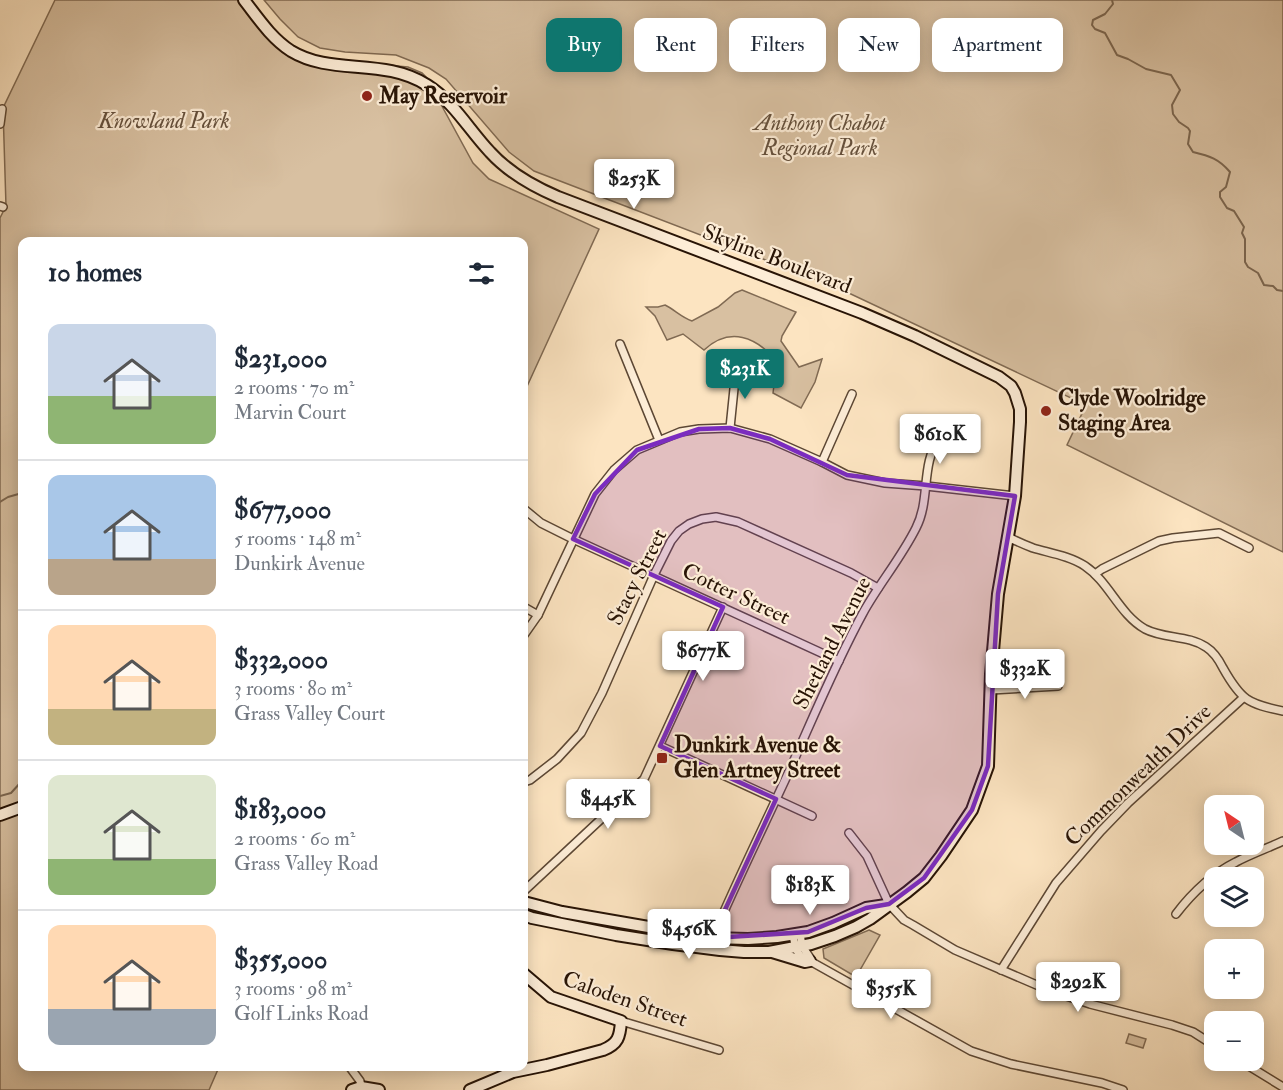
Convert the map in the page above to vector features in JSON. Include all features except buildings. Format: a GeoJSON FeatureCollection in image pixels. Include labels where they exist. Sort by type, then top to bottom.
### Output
{"type":"FeatureCollection","features":[{"type":"Feature","properties":{"kind":"main road","name":"Skyline Boulevard"},"geometry":{"type":"LineString","coordinates":[[244,0],[273,36],[304,57],[326,64],[389,70],[415,78],[427,85],[450,104],[499,162],[531,185],[836,302],[906,332],[1005,381],[1015,393],[1020,409],[1015,496]]}},
{"type":"Feature","properties":{"kind":"main road"},"geometry":{"type":"LineString","coordinates":[[528,903],[744,952],[769,951],[799,946],[835,936],[856,927],[924,878],[972,810],[988,766],[991,674],[998,594],[1015,496]]}},
{"type":"Feature","properties":{"kind":"main road"},"geometry":{"type":"LineString","coordinates":[[0,815],[18,808]]}},
{"type":"Feature","properties":{"kind":"main road"},"geometry":{"type":"LineString","coordinates":[[528,916],[616,935],[710,943],[797,934],[833,924],[866,908],[889,904]]}},
{"type":"Feature","properties":{"kind":"main road"},"geometry":{"type":"LineString","coordinates":[[769,951],[805,962],[810,961]]}},
{"type":"Feature","properties":{"kind":"main road","name":"Caloden Street"},"geometry":{"type":"LineString","coordinates":[[528,977],[551,997],[621,1021]]}},
{"type":"Feature","properties":{"kind":"main road"},"geometry":{"type":"LineString","coordinates":[[528,1069],[576,1058],[612,1046],[618,1040],[621,1021]]}},
{"type":"Feature","properties":{"kind":"main road"},"geometry":{"type":"LineString","coordinates":[[470,1090],[487,1088],[518,1071]]}},
{"type":"Feature","properties":{"kind":"main road"},"geometry":{"type":"LineString","coordinates":[[356,1089],[379,1090]]}},
{"type":"Feature","properties":{"kind":"street"},"geometry":{"type":"LineString","coordinates":[[0,124],[2,109]]}},
{"type":"Feature","properties":{"kind":"street"},"geometry":{"type":"LineString","coordinates":[[620,344],[660,440]]}},
{"type":"Feature","properties":{"kind":"street"},"geometry":{"type":"LineString","coordinates":[[730,428],[736,369]]}},
{"type":"Feature","properties":{"kind":"street"},"geometry":{"type":"LineString","coordinates":[[822,462],[852,394]]}},
{"type":"Feature","properties":{"kind":"street"},"geometry":{"type":"LineString","coordinates":[[528,629],[538,615],[595,494],[614,470],[637,450],[680,432],[730,428],[770,439],[847,475],[885,483],[1015,496]]}},
{"type":"Feature","properties":{"kind":"street","name":"Shetland Avenue"},"geometry":{"type":"LineString","coordinates":[[710,943],[863,612],[917,526],[923,506],[928,461],[940,437]]}},
{"type":"Feature","properties":{"kind":"street","name":"Cotter Street"},"geometry":{"type":"LineString","coordinates":[[528,512],[542,524],[573,539],[839,661]]}},
{"type":"Feature","properties":{"kind":"street","name":"Stacy Street"},"geometry":{"type":"LineString","coordinates":[[528,781],[557,759],[580,733],[602,693],[671,541],[689,524],[716,517],[738,522],[851,573],[878,588]]}},
{"type":"Feature","properties":{"kind":"street"},"geometry":{"type":"LineString","coordinates":[[1095,574],[1159,541],[1173,538],[1219,533],[1249,548]]}},
{"type":"Feature","properties":{"kind":"street"},"geometry":{"type":"LineString","coordinates":[[1008,537],[1084,565],[1095,574],[1126,613],[1144,628],[1207,647],[1215,655],[1233,686],[1243,698],[1258,705],[1283,711]]}},
{"type":"Feature","properties":{"kind":"street"},"geometry":{"type":"LineString","coordinates":[[528,887],[644,779],[723,607]]}},
{"type":"Feature","properties":{"kind":"street"},"geometry":{"type":"LineString","coordinates":[[528,609],[538,615]]}},
{"type":"Feature","properties":{"kind":"street"},"geometry":{"type":"LineString","coordinates":[[991,690],[1058,686]]}},
{"type":"Feature","properties":{"kind":"street","name":"Commonwealth Drive"},"geometry":{"type":"LineString","coordinates":[[1001,970],[1056,883],[1101,831],[1128,803],[1243,698]]}},
{"type":"Feature","properties":{"kind":"street"},"geometry":{"type":"LineString","coordinates":[[660,746],[812,816]]}},
{"type":"Feature","properties":{"kind":"street"},"geometry":{"type":"LineString","coordinates":[[849,833],[867,856],[889,904],[904,920],[956,950],[1046,990],[1172,1025],[1193,1032],[1204,1039]]}},
{"type":"Feature","properties":{"kind":"street"},"geometry":{"type":"LineString","coordinates":[[1176,914],[1188,898],[1210,879],[1235,862],[1283,841]]}},
{"type":"Feature","properties":{"kind":"street"},"geometry":{"type":"LineString","coordinates":[[797,934],[800,957],[971,1051],[1011,1064],[1102,1083],[1123,1090]]}},
{"type":"Feature","properties":{"kind":"street","name":"Caloden Street"},"geometry":{"type":"LineString","coordinates":[[621,1021],[719,1050]]}},
{"type":"Feature","properties":{"kind":"street"},"geometry":{"type":"LineString","coordinates":[[353,1071],[360,1081],[356,1089]]}},
{"type":"Feature","properties":{"kind":"street"},"geometry":{"type":"LineString","coordinates":[[1257,1071],[1283,1087]]}},
{"type":"Feature","properties":{"kind":"highlighted area"},"geometry":{"type":"Polygon","coordinates":[[[730,428],[770,439],[847,475],[1015,496],[998,594],[988,766],[972,810],[924,878],[889,904],[866,908],[808,932],[712,938],[776,799],[660,746],[723,607],[573,539],[595,494],[637,450],[699,429],[730,428]]]}},
{"type":"Feature","properties":{"kind":"green space","name":"Knowland Park"},"geometry":{"type":"Polygon","coordinates":[[[55,0],[245,0],[274,35],[311,57],[382,68],[408,67],[422,73],[473,163],[489,179],[599,229],[528,384],[528,237],[18,237],[18,1071],[217,1071],[209,1090],[0,1090],[0,218],[6,206],[3,108],[55,0]]]}},
{"type":"Feature","properties":{"kind":"green space","name":"Anthony Chabot Regional Park"},"geometry":{"type":"Polygon","coordinates":[[[264,0],[1283,0],[1283,552],[1067,445],[1086,405],[836,287],[534,171],[509,152],[446,79],[429,68],[396,55],[320,48],[298,37],[264,0]]]}},
{"type":"Feature","properties":{"kind":"green space"},"geometry":{"type":"Polygon","coordinates":[[[742,290],[796,312],[781,341],[799,367],[822,359],[815,382],[801,408],[773,393],[777,361],[760,346],[742,337],[723,338],[704,350],[683,334],[667,340],[655,316],[646,307],[665,305],[692,321],[718,307],[742,290]]]}},
{"type":"Feature","properties":{"kind":"green space"},"geometry":{"type":"Polygon","coordinates":[[[869,930],[880,935],[856,977],[824,958],[823,949],[869,930]]]}},
{"type":"Feature","properties":{"kind":"green space"},"geometry":{"type":"Polygon","coordinates":[[[1129,1034],[1146,1039],[1143,1048],[1126,1043],[1129,1034]]]}},
{"type":"Feature","properties":{"kind":"waterway"},"geometry":{"type":"LineString","coordinates":[[1112,0],[1113,4],[1105,14],[1093,20],[1092,25],[1095,29],[1105,33],[1117,55],[1146,69],[1171,75],[1180,90],[1172,105],[1173,114],[1190,131],[1188,144],[1193,152],[1214,159],[1230,172],[1226,187],[1220,192],[1220,197],[1227,208],[1234,211],[1244,227],[1242,233],[1245,239],[1245,262],[1248,267],[1258,273],[1264,285],[1283,291]]}},
{"type":"Feature","properties":{"kind":"waterway"},"geometry":{"type":"LineString","coordinates":[[0,502],[18,494]]}},
{"type":"Feature","properties":{"kind":"waterway"},"geometry":{"type":"LineString","coordinates":[[0,796],[11,793],[18,785]]}},
{"type":"Feature","properties":{"kind":"place","name":"May Reservoir"},"geometry":{"type":"Point","coordinates":[367,96]}},
{"type":"Feature","properties":{"kind":"place","name":"Clyde Woolridge Staging Area"},"geometry":{"type":"Point","coordinates":[1046,411]}},
{"type":"Feature","properties":{"kind":"place","name":"Dunkirk Avenue & Glen Artney Street"},"geometry":{"type":"Point","coordinates":[662,758]}}]}
